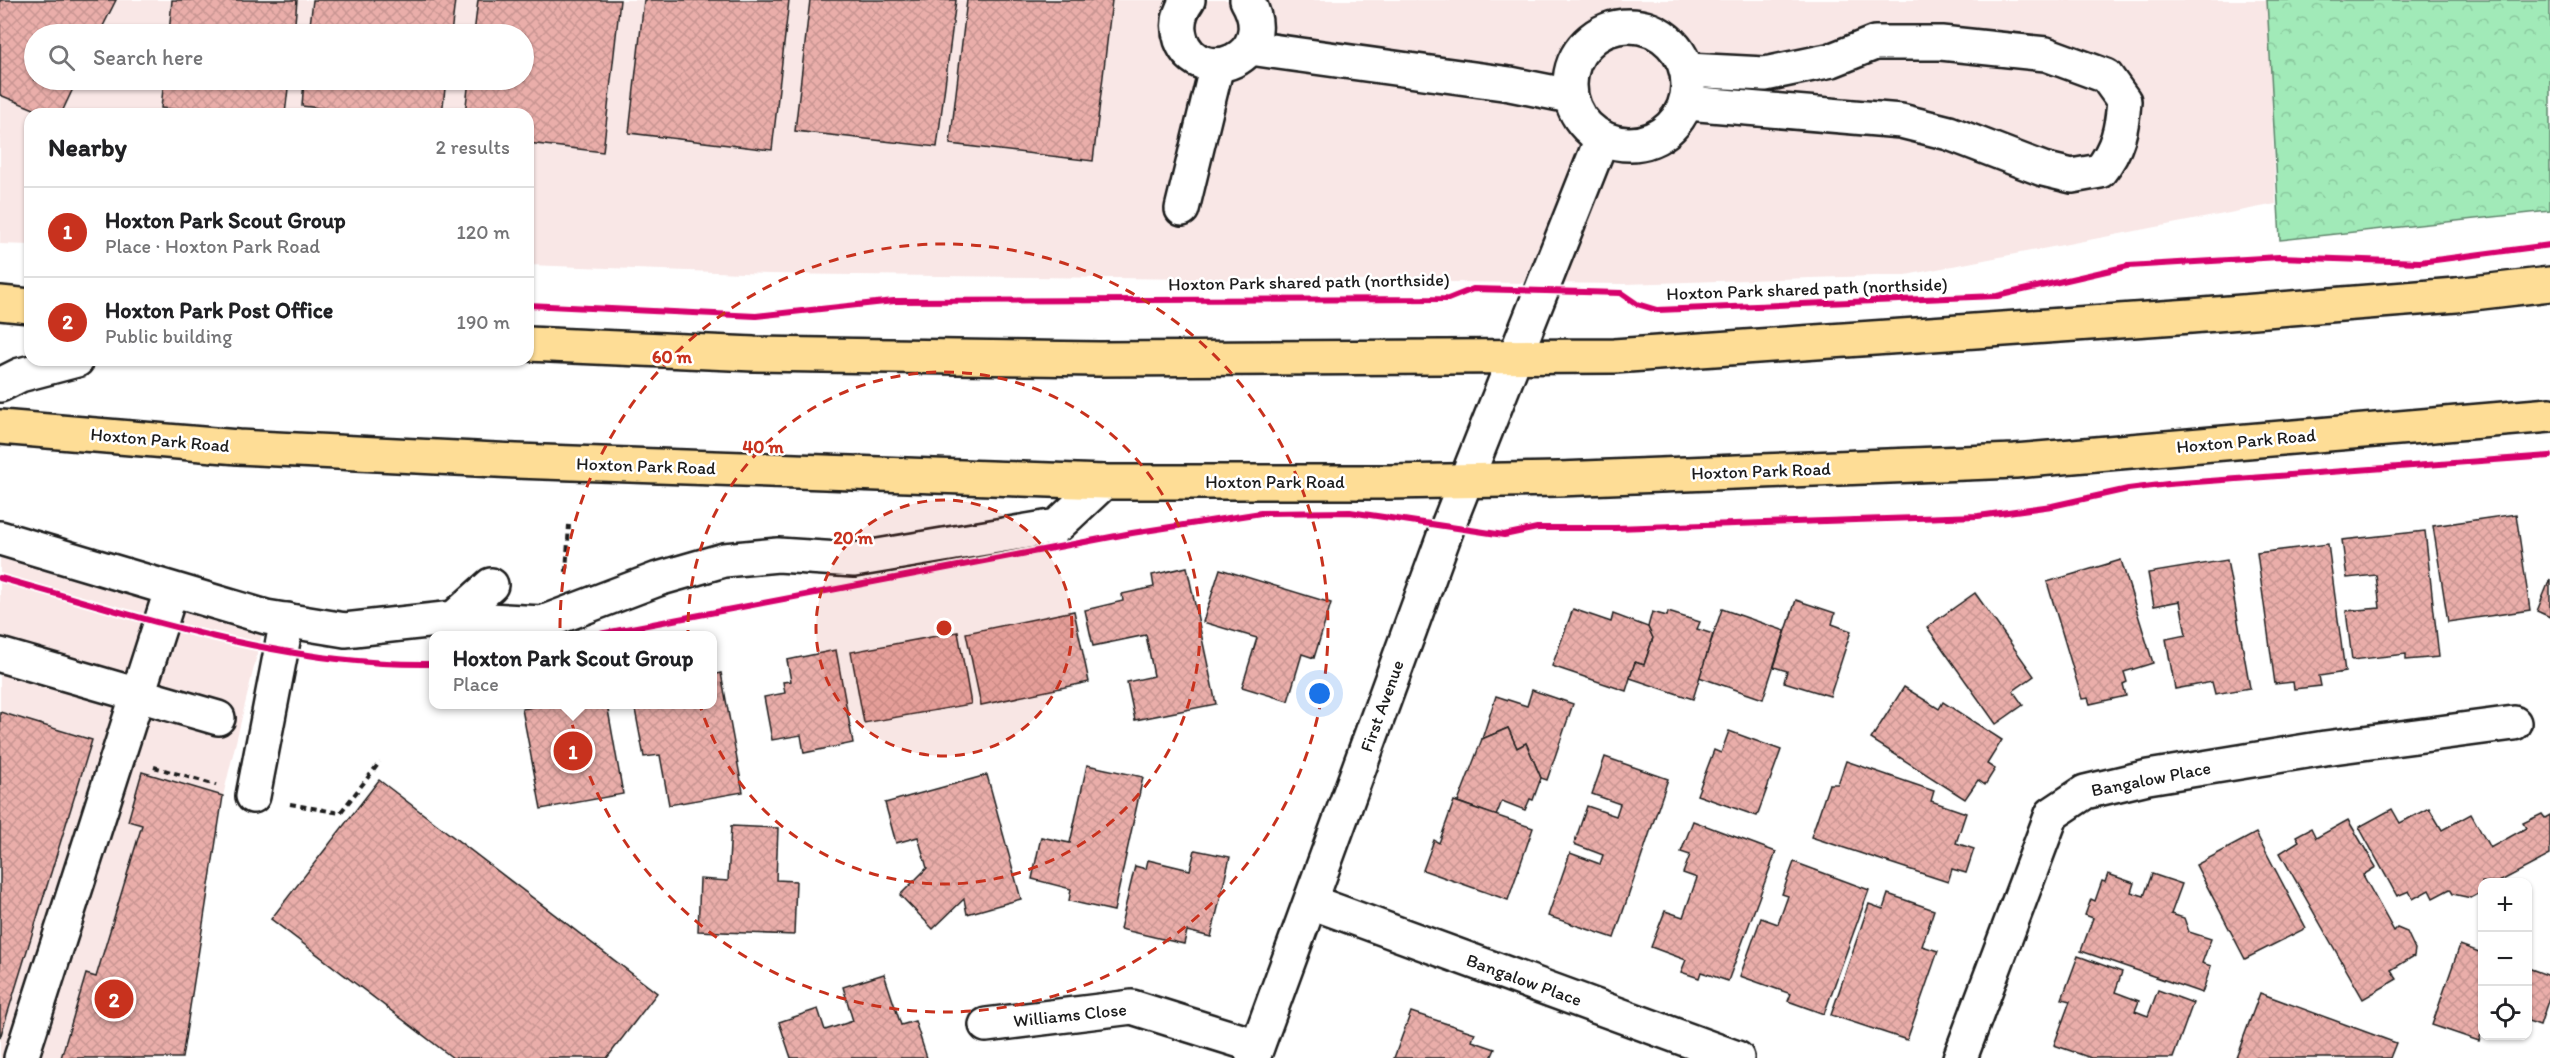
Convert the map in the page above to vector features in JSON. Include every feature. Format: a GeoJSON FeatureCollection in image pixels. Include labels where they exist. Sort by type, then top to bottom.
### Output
{"type":"FeatureCollection","features":[{"type":"Feature","properties":{"kind":"main road"},"geometry":{"type":"LineString","coordinates":[[534,344],[754,354],[1099,359],[1614,356],[2214,315],[2456,295],[2550,284]]}},
{"type":"Feature","properties":{"kind":"main road"},"geometry":{"type":"LineString","coordinates":[[0,303],[24,305]]}},
{"type":"Feature","properties":{"kind":"main road","name":"Hoxton Park Road"},"geometry":{"type":"LineString","coordinates":[[0,427],[238,447],[516,461],[1104,482],[1465,481],[2015,461],[2550,415]]}},
{"type":"Feature","properties":{"kind":"street"},"geometry":{"type":"LineString","coordinates":[[1188,0],[1178,21],[1184,46],[1192,56],[1217,65],[1236,60],[1250,48],[1256,36],[1257,23],[1247,0]]}},
{"type":"Feature","properties":{"kind":"street"},"geometry":{"type":"LineString","coordinates":[[1629,24],[1654,30],[1676,46],[1687,70],[1687,103],[1677,121],[1661,135],[1642,143],[1621,144],[1602,138],[1581,121],[1570,96],[1570,70],[1582,47],[1603,31],[1629,24]]}},
{"type":"Feature","properties":{"kind":"street"},"geometry":{"type":"LineString","coordinates":[[1687,70],[1765,74],[1832,60],[1875,43],[1941,43],[2046,54],[2106,76],[2124,101],[2122,128],[2113,155],[2100,171],[2072,176],[2043,169],[1949,133],[1901,121],[1687,103]]}},
{"type":"Feature","properties":{"kind":"street"},"geometry":{"type":"LineString","coordinates":[[1250,48],[1510,84],[1570,96]]}},
{"type":"Feature","properties":{"kind":"street"},"geometry":{"type":"LineString","coordinates":[[1182,208],[1217,65]]}},
{"type":"Feature","properties":{"kind":"street","name":"First Avenue"},"geometry":{"type":"LineString","coordinates":[[1255,1052],[1465,481],[1602,138]]}},
{"type":"Feature","properties":{"kind":"street"},"geometry":{"type":"LineString","coordinates":[[0,385],[20,375],[54,366]]}},
{"type":"Feature","properties":{"kind":"street"},"geometry":{"type":"LineString","coordinates":[[0,538],[171,591],[266,617],[345,630],[454,618],[542,623],[658,579],[724,560],[777,555],[854,560],[1057,526],[1104,482]]}},
{"type":"Feature","properties":{"kind":"street"},"geometry":{"type":"LineString","coordinates":[[454,618],[491,585]]}},
{"type":"Feature","properties":{"kind":"street"},"geometry":{"type":"LineString","coordinates":[[21,1058],[171,591]]}},
{"type":"Feature","properties":{"kind":"street"},"geometry":{"type":"LineString","coordinates":[[252,796],[287,620]]}},
{"type":"Feature","properties":{"kind":"street"},"geometry":{"type":"LineString","coordinates":[[0,655],[218,718]]}},
{"type":"Feature","properties":{"kind":"street","name":"Bangalow Place"},"geometry":{"type":"LineString","coordinates":[[1960,1058],[2052,814],[2085,792],[2148,777],[2325,748],[2514,723]]}},
{"type":"Feature","properties":{"kind":"street","name":"Bangalow Place"},"geometry":{"type":"LineString","coordinates":[[1311,902],[1737,1058]]}},
{"type":"Feature","properties":{"kind":"street","name":"Williams Close"},"geometry":{"type":"LineString","coordinates":[[986,1025],[1132,1007],[1255,1052]]}},
{"type":"Feature","properties":{"kind":"path"},"geometry":{"type":"LineString","coordinates":[[566,583],[569,525]]}},
{"type":"Feature","properties":{"kind":"shaded area"},"geometry":{"type":"Polygon","coordinates":[[[0,0],[2267,0],[2276,204],[1906,275],[1625,284],[769,274],[534,265],[534,108],[24,108],[24,245],[0,244],[0,0]]]}},
{"type":"Feature","properties":{"kind":"shaded area"},"geometry":{"type":"Polygon","coordinates":[[[0,538],[266,617],[223,796],[182,1058],[0,1058],[0,538]]]}},
{"type":"Feature","properties":{"kind":"green space"},"geometry":{"type":"Polygon","coordinates":[[[2267,0],[2550,0],[2550,211],[2280,240],[2267,0]]]}},
{"type":"Feature","properties":{"kind":"building"},"geometry":{"type":"Polygon","coordinates":[[[0,0],[116,0],[104,24],[24,24],[24,90],[72,90],[64,108],[31,108],[0,95],[0,0]]]}},
{"type":"Feature","properties":{"kind":"building"},"geometry":{"type":"Polygon","coordinates":[[[172,0],[297,0],[295,24],[170,24],[172,0]]]}},
{"type":"Feature","properties":{"kind":"building"},"geometry":{"type":"Polygon","coordinates":[[[313,0],[455,0],[452,24],[310,24],[313,0]]]}},
{"type":"Feature","properties":{"kind":"building"},"geometry":{"type":"Polygon","coordinates":[[[478,0],[620,0],[603,152],[534,144],[534,108],[466,108],[468,90],[534,90],[534,24],[475,24],[478,0]]]}},
{"type":"Feature","properties":{"kind":"building"},"geometry":{"type":"Polygon","coordinates":[[[644,0],[789,0],[772,150],[629,133],[644,0]]]}},
{"type":"Feature","properties":{"kind":"building"},"geometry":{"type":"Polygon","coordinates":[[[810,0],[956,0],[937,147],[795,131],[810,0]]]}},
{"type":"Feature","properties":{"kind":"building"},"geometry":{"type":"Polygon","coordinates":[[[967,0],[1112,0],[1093,161],[950,144],[967,0]]]}},
{"type":"Feature","properties":{"kind":"building"},"geometry":{"type":"Polygon","coordinates":[[[163,90],[288,90],[286,108],[161,108],[163,90]]]}},
{"type":"Feature","properties":{"kind":"building"},"geometry":{"type":"Polygon","coordinates":[[[303,90],[445,90],[443,108],[302,106],[303,90]]]}},
{"type":"Feature","properties":{"kind":"building"},"geometry":{"type":"Polygon","coordinates":[[[2516,514],[2530,610],[2448,622],[2433,526],[2516,514]]]}},
{"type":"Feature","properties":{"kind":"building"},"geometry":{"type":"Polygon","coordinates":[[[2425,531],[2439,657],[2406,660],[2406,654],[2352,660],[2346,611],[2380,608],[2376,575],[2347,578],[2342,540],[2425,531]]]}},
{"type":"Feature","properties":{"kind":"building"},"geometry":{"type":"Polygon","coordinates":[[[2328,544],[2345,672],[2319,676],[2321,686],[2294,689],[2293,682],[2275,684],[2257,553],[2328,544]]]}},
{"type":"Feature","properties":{"kind":"building"},"geometry":{"type":"Polygon","coordinates":[[[2121,560],[2153,663],[2124,672],[2127,682],[2123,684],[2126,696],[2090,704],[2088,698],[2082,699],[2047,582],[2121,560]]]}},
{"type":"Feature","properties":{"kind":"building"},"geometry":{"type":"Polygon","coordinates":[[[2227,560],[2250,688],[2215,694],[2212,682],[2175,689],[2166,639],[2186,635],[2180,601],[2154,606],[2148,573],[2227,560]]]}},
{"type":"Feature","properties":{"kind":"building"},"geometry":{"type":"Polygon","coordinates":[[[1187,567],[1216,704],[1135,720],[1127,682],[1154,676],[1146,635],[1093,646],[1085,610],[1123,601],[1122,594],[1154,587],[1152,575],[1187,567]]]}},
{"type":"Feature","properties":{"kind":"building"},"geometry":{"type":"Polygon","coordinates":[[[1220,569],[1331,603],[1314,658],[1302,654],[1288,701],[1242,687],[1257,638],[1203,622],[1220,569]]]}},
{"type":"Feature","properties":{"kind":"building"},"geometry":{"type":"Polygon","coordinates":[[[2550,579],[2550,617],[2537,611],[2550,579]]]}},
{"type":"Feature","properties":{"kind":"building"},"geometry":{"type":"Polygon","coordinates":[[[1975,593],[2034,676],[2013,691],[2023,705],[1996,724],[1927,627],[1975,593]]]}},
{"type":"Feature","properties":{"kind":"building"},"geometry":{"type":"Polygon","coordinates":[[[1796,600],[1835,613],[1832,624],[1851,631],[1830,696],[1784,682],[1787,671],[1774,667],[1796,600]]]}},
{"type":"Feature","properties":{"kind":"building"},"geometry":{"type":"Polygon","coordinates":[[[1573,609],[1611,622],[1613,614],[1648,627],[1653,638],[1644,665],[1635,662],[1626,691],[1552,666],[1573,609]]]}},
{"type":"Feature","properties":{"kind":"building"},"geometry":{"type":"Polygon","coordinates":[[[1722,609],[1785,631],[1763,699],[1699,677],[1722,609]]]}},
{"type":"Feature","properties":{"kind":"building"},"geometry":{"type":"Polygon","coordinates":[[[1074,611],[1089,682],[981,705],[966,633],[1074,611]]]}},
{"type":"Feature","properties":{"kind":"building"},"geometry":{"type":"Polygon","coordinates":[[[1652,612],[1667,616],[1668,612],[1700,622],[1697,629],[1713,634],[1693,699],[1630,678],[1635,662],[1644,665],[1653,638],[1648,627],[1652,612]]]}},
{"type":"Feature","properties":{"kind":"building"},"geometry":{"type":"Polygon","coordinates":[[[958,632],[971,704],[864,723],[851,652],[958,632]]]}},
{"type":"Feature","properties":{"kind":"building"},"geometry":{"type":"Polygon","coordinates":[[[836,650],[853,743],[804,753],[801,735],[772,740],[764,697],[785,693],[783,682],[791,681],[787,660],[836,650]]]}},
{"type":"Feature","properties":{"kind":"building"},"geometry":{"type":"Polygon","coordinates":[[[721,673],[743,792],[669,805],[660,755],[644,757],[635,709],[717,709],[717,674],[721,673]]]}},
{"type":"Feature","properties":{"kind":"building"},"geometry":{"type":"Polygon","coordinates":[[[1904,687],[1939,709],[1943,702],[2002,740],[1987,764],[1995,769],[1985,785],[1978,780],[1965,799],[1871,739],[1904,687]]]}},
{"type":"Feature","properties":{"kind":"building"},"geometry":{"type":"Polygon","coordinates":[[[1532,690],[1573,704],[1547,780],[1541,778],[1526,743],[1517,748],[1508,728],[1482,739],[1496,696],[1527,706],[1532,690]]]}},
{"type":"Feature","properties":{"kind":"building"},"geometry":{"type":"Polygon","coordinates":[[[522,709],[608,709],[623,794],[541,809],[522,709]]]}},
{"type":"Feature","properties":{"kind":"building"},"geometry":{"type":"Polygon","coordinates":[[[0,712],[92,740],[0,1038],[0,712]]]}},
{"type":"Feature","properties":{"kind":"building"},"geometry":{"type":"Polygon","coordinates":[[[1508,728],[1517,748],[1526,743],[1541,778],[1533,800],[1530,799],[1525,810],[1502,801],[1496,816],[1458,802],[1482,739],[1508,728]]]}},
{"type":"Feature","properties":{"kind":"building"},"geometry":{"type":"Polygon","coordinates":[[[1729,731],[1781,750],[1757,816],[1697,795],[1714,750],[1721,753],[1729,731]]]}},
{"type":"Feature","properties":{"kind":"building"},"geometry":{"type":"Polygon","coordinates":[[[1605,757],[1668,779],[1614,938],[1548,916],[1570,853],[1600,864],[1603,855],[1574,844],[1587,806],[1616,816],[1620,804],[1592,794],[1605,757]]]}},
{"type":"Feature","properties":{"kind":"building"},"geometry":{"type":"Polygon","coordinates":[[[1846,761],[1934,791],[1931,801],[1966,813],[1956,843],[1974,849],[1966,873],[1952,869],[1948,882],[1811,837],[1829,784],[1838,784],[1846,761]]]}},
{"type":"Feature","properties":{"kind":"building"},"geometry":{"type":"Polygon","coordinates":[[[1087,765],[1143,777],[1114,911],[1069,901],[1071,889],[1032,879],[1041,837],[1070,843],[1087,765]]]}},
{"type":"Feature","properties":{"kind":"building"},"geometry":{"type":"Polygon","coordinates":[[[142,772],[223,796],[182,1058],[61,1058],[86,974],[96,977],[142,825],[128,821],[142,772]]]}},
{"type":"Feature","properties":{"kind":"building"},"geometry":{"type":"Polygon","coordinates":[[[987,775],[1021,899],[967,914],[964,899],[933,929],[900,895],[927,868],[918,837],[896,843],[885,803],[987,775]]]}},
{"type":"Feature","properties":{"kind":"building"},"geometry":{"type":"Polygon","coordinates":[[[379,780],[657,993],[607,1058],[453,1058],[271,919],[379,780]]]}},
{"type":"Feature","properties":{"kind":"building"},"geometry":{"type":"Polygon","coordinates":[[[1454,801],[1533,828],[1508,900],[1423,870],[1434,840],[1439,843],[1454,801]]]}},
{"type":"Feature","properties":{"kind":"building"},"geometry":{"type":"Polygon","coordinates":[[[2429,808],[2442,830],[2471,814],[2490,848],[2526,828],[2523,823],[2542,814],[2545,818],[2550,815],[2550,855],[2507,878],[2478,878],[2478,894],[2471,898],[2453,894],[2450,889],[2433,898],[2429,890],[2413,899],[2409,891],[2397,896],[2359,827],[2392,809],[2400,823],[2429,808]]]}},
{"type":"Feature","properties":{"kind":"building"},"geometry":{"type":"Polygon","coordinates":[[[2348,820],[2376,867],[2363,875],[2394,931],[2397,928],[2407,932],[2415,949],[2414,956],[2391,970],[2397,979],[2363,999],[2280,853],[2299,841],[2296,836],[2311,828],[2316,838],[2348,820]]]}},
{"type":"Feature","properties":{"kind":"building"},"geometry":{"type":"Polygon","coordinates":[[[1693,821],[1776,852],[1728,981],[1701,972],[1699,978],[1681,972],[1686,960],[1651,947],[1665,911],[1683,917],[1697,878],[1683,873],[1690,855],[1681,852],[1693,821]]]}},
{"type":"Feature","properties":{"kind":"building"},"geometry":{"type":"Polygon","coordinates":[[[731,826],[778,828],[776,880],[796,881],[794,935],[698,931],[700,879],[728,881],[731,826]]]}},
{"type":"Feature","properties":{"kind":"building"},"geometry":{"type":"Polygon","coordinates":[[[2256,833],[2306,928],[2245,959],[2196,865],[2256,833]]]}},
{"type":"Feature","properties":{"kind":"building"},"geometry":{"type":"Polygon","coordinates":[[[1195,850],[1230,857],[1211,937],[1187,931],[1184,944],[1120,929],[1135,866],[1146,869],[1148,860],[1190,870],[1195,850]]]}},
{"type":"Feature","properties":{"kind":"building"},"geometry":{"type":"Polygon","coordinates":[[[1794,862],[1869,890],[1824,1014],[1788,1001],[1791,994],[1740,976],[1761,918],[1778,924],[1788,896],[1782,894],[1794,862]]]}},
{"type":"Feature","properties":{"kind":"building"},"geometry":{"type":"Polygon","coordinates":[[[2108,874],[2134,883],[2131,892],[2144,896],[2152,874],[2182,884],[2171,914],[2184,918],[2189,932],[2211,939],[2202,963],[2211,966],[2202,993],[2081,951],[2093,918],[2085,915],[2091,899],[2095,901],[2102,881],[2105,882],[2108,874]]]}},
{"type":"Feature","properties":{"kind":"building"},"geometry":{"type":"Polygon","coordinates":[[[1888,894],[1934,910],[1922,946],[1938,951],[1907,1040],[1831,1015],[1869,904],[1883,909],[1888,894]]]}},
{"type":"Feature","properties":{"kind":"building"},"geometry":{"type":"Polygon","coordinates":[[[2460,945],[2478,952],[2479,1041],[2432,1025],[2460,945]]]}},
{"type":"Feature","properties":{"kind":"building"},"geometry":{"type":"Polygon","coordinates":[[[2078,956],[2122,972],[2115,992],[2139,1001],[2135,1011],[2148,1016],[2158,990],[2193,1003],[2173,1058],[2091,1058],[2054,1045],[2070,1001],[2062,999],[2078,956]]]}},
{"type":"Feature","properties":{"kind":"building"},"geometry":{"type":"Polygon","coordinates":[[[2532,969],[2550,976],[2550,995],[2540,1025],[2532,1022],[2532,969]]]}},
{"type":"Feature","properties":{"kind":"building"},"geometry":{"type":"Polygon","coordinates":[[[884,974],[901,1025],[915,1021],[927,1058],[791,1058],[779,1022],[818,1009],[825,1030],[853,1021],[843,987],[884,974]]]}},
{"type":"Feature","properties":{"kind":"building"},"geometry":{"type":"Polygon","coordinates":[[[2260,993],[2396,1043],[2390,1058],[2236,1058],[2260,993]]]}},
{"type":"Feature","properties":{"kind":"building"},"geometry":{"type":"Polygon","coordinates":[[[1411,1012],[1475,1033],[1472,1041],[1495,1049],[1491,1058],[1394,1058],[1411,1012]]]}},
{"type":"Feature","properties":{"kind":"cycle path","name":"Hoxton Park shared path (northside)"},"geometry":{"type":"LineString","coordinates":[[534,305],[756,316],[894,301],[1448,299],[1473,289],[1621,293],[1637,304],[1657,310],[1997,296],[2128,266],[2279,257],[2420,262],[2550,245]]}},
{"type":"Feature","properties":{"kind":"cycle path"},"geometry":{"type":"LineString","coordinates":[[615,631],[1132,533],[1261,513],[1350,512],[1504,535],[1537,528],[1615,528],[1978,516],[2052,506],[2128,489],[2168,484],[2550,456]]}},
{"type":"Feature","properties":{"kind":"cycle path"},"geometry":{"type":"LineString","coordinates":[[0,578],[214,637],[268,648],[378,663],[429,664]]}},
{"type":"Feature","properties":{"kind":"place","name":"Hoxton Park Scout Group"},"geometry":{"type":"Point","coordinates":[573,751]}},
{"type":"Feature","properties":{"kind":"place","name":"Hoxton Park Post Office"},"geometry":{"type":"Point","coordinates":[114,999]}}]}
